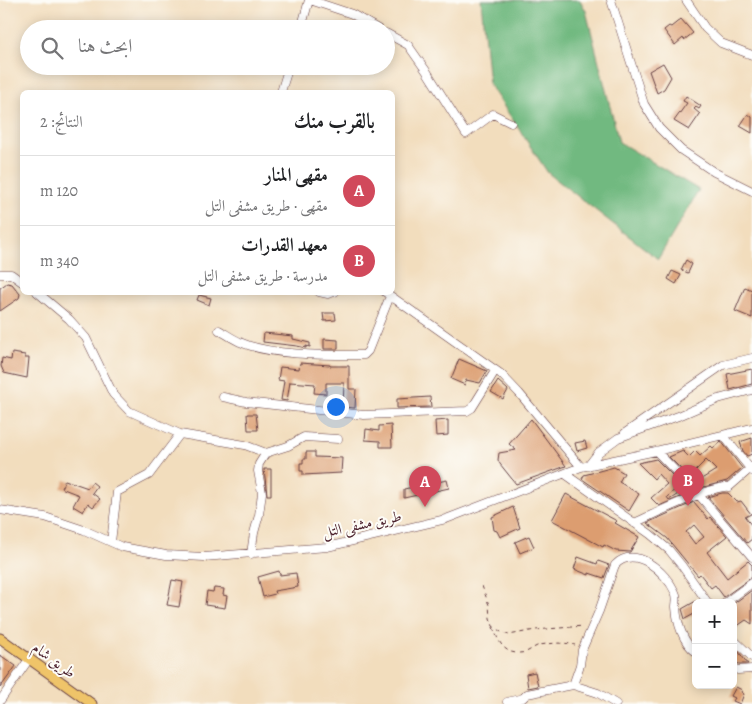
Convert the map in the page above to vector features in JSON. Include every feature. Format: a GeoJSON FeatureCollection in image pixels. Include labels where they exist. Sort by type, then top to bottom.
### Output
{"type":"FeatureCollection","features":[{"type":"Feature","properties":{"kind":"main road","name":"طريق شام"},"geometry":{"type":"LineString","coordinates":[[0,638],[92,704]]}},
{"type":"Feature","properties":{"kind":"street"},"geometry":{"type":"LineString","coordinates":[[304,20],[310,0],[352,14],[362,20]]}},
{"type":"Feature","properties":{"kind":"street"},"geometry":{"type":"LineString","coordinates":[[611,0],[644,104],[659,128],[681,150],[714,172],[752,191]]}},
{"type":"Feature","properties":{"kind":"street"},"geometry":{"type":"LineString","coordinates":[[686,0],[704,28],[721,43],[752,55]]}},
{"type":"Feature","properties":{"kind":"street"},"geometry":{"type":"LineString","coordinates":[[395,38],[408,46],[466,134],[492,114],[511,123]]}},
{"type":"Feature","properties":{"kind":"street"},"geometry":{"type":"LineString","coordinates":[[283,90],[287,75]]}},
{"type":"Feature","properties":{"kind":"street"},"geometry":{"type":"LineString","coordinates":[[0,274],[11,274],[20,281]]}},
{"type":"Feature","properties":{"kind":"street"},"geometry":{"type":"LineString","coordinates":[[41,295],[69,319],[86,338],[114,394],[129,412],[180,434],[245,445],[266,453],[288,446],[304,437],[338,439]]}},
{"type":"Feature","properties":{"kind":"street"},"geometry":{"type":"LineString","coordinates":[[219,330],[240,342],[256,347],[292,353],[364,355],[368,351],[388,295]]}},
{"type":"Feature","properties":{"kind":"street"},"geometry":{"type":"LineString","coordinates":[[389,295],[496,371],[519,392],[584,467],[599,452],[618,438],[723,365],[752,358]]}},
{"type":"Feature","properties":{"kind":"street"},"geometry":{"type":"LineString","coordinates":[[223,397],[246,402],[364,415],[467,411],[472,408],[496,371]]}},
{"type":"Feature","properties":{"kind":"street"},"geometry":{"type":"LineString","coordinates":[[618,438],[718,399],[752,390]]}},
{"type":"Feature","properties":{"kind":"street","name":"طريق مشفى التل"},"geometry":{"type":"LineString","coordinates":[[0,510],[45,517],[84,530],[122,547],[166,555],[204,557],[327,547],[446,519],[584,467],[656,452],[752,428]]}},
{"type":"Feature","properties":{"kind":"street"},"geometry":{"type":"LineString","coordinates":[[111,542],[117,492],[150,475],[180,434]]}},
{"type":"Feature","properties":{"kind":"street"},"geometry":{"type":"LineString","coordinates":[[634,523],[698,494],[724,486],[729,487],[751,469],[723,434]]}},
{"type":"Feature","properties":{"kind":"street"},"geometry":{"type":"LineString","coordinates":[[656,452],[698,494],[752,557]]}},
{"type":"Feature","properties":{"kind":"street"},"geometry":{"type":"LineString","coordinates":[[251,554],[262,493],[258,471],[259,464],[266,453]]}},
{"type":"Feature","properties":{"kind":"street"},"geometry":{"type":"LineString","coordinates":[[565,474],[669,550],[705,599]]}},
{"type":"Feature","properties":{"kind":"street"},"geometry":{"type":"LineString","coordinates":[[573,685],[582,648],[599,611],[615,565],[620,560],[636,557],[648,562],[656,568],[673,588],[677,595],[677,615],[683,637],[692,650]]}},
{"type":"Feature","properties":{"kind":"street"},"geometry":{"type":"LineString","coordinates":[[730,599],[752,583]]}},
{"type":"Feature","properties":{"kind":"street"},"geometry":{"type":"LineString","coordinates":[[737,643],[752,657]]}},
{"type":"Feature","properties":{"kind":"street"},"geometry":{"type":"LineString","coordinates":[[0,701],[29,659]]}},
{"type":"Feature","properties":{"kind":"street"},"geometry":{"type":"LineString","coordinates":[[737,670],[752,669]]}},
{"type":"Feature","properties":{"kind":"street"},"geometry":{"type":"LineString","coordinates":[[507,702],[523,698],[527,694],[573,685],[598,693],[616,704]]}},
{"type":"Feature","properties":{"kind":"path"},"geometry":{"type":"LineString","coordinates":[[482,586],[493,626],[499,642],[505,649],[526,652],[550,643],[569,644],[582,648]]}},
{"type":"Feature","properties":{"kind":"path"},"geometry":{"type":"LineString","coordinates":[[493,626],[501,632],[510,635],[534,630],[583,626],[592,628]]}},
{"type":"Feature","properties":{"kind":"green space"},"geometry":{"type":"Polygon","coordinates":[[[481,0],[580,0],[586,11],[619,142],[699,190],[658,259],[548,173],[489,84],[481,0]]]}},
{"type":"Feature","properties":{"kind":"building"},"geometry":{"type":"Polygon","coordinates":[[[681,19],[693,33],[675,45],[664,30],[681,19]]]}},
{"type":"Feature","properties":{"kind":"building"},"geometry":{"type":"Polygon","coordinates":[[[663,63],[671,77],[664,89],[657,93],[649,71],[663,63]]]}},
{"type":"Feature","properties":{"kind":"building"},"geometry":{"type":"Polygon","coordinates":[[[686,96],[701,106],[699,109],[696,107],[694,109],[700,114],[689,130],[674,121],[687,103],[683,101],[686,96]]]}},
{"type":"Feature","properties":{"kind":"building"},"geometry":{"type":"Polygon","coordinates":[[[748,114],[752,117],[752,133],[740,126],[748,114]]]}},
{"type":"Feature","properties":{"kind":"building"},"geometry":{"type":"Polygon","coordinates":[[[686,260],[692,264],[688,273],[681,270],[686,260]]]}},
{"type":"Feature","properties":{"kind":"building"},"geometry":{"type":"Polygon","coordinates":[[[672,271],[681,275],[676,284],[668,279],[672,271]]]}},
{"type":"Feature","properties":{"kind":"building"},"geometry":{"type":"Polygon","coordinates":[[[7,283],[12,284],[20,294],[19,298],[0,311],[0,288],[7,283]]]}},
{"type":"Feature","properties":{"kind":"building"},"geometry":{"type":"Polygon","coordinates":[[[745,287],[752,290],[752,318],[735,311],[745,287]]]}},
{"type":"Feature","properties":{"kind":"building"},"geometry":{"type":"Polygon","coordinates":[[[199,295],[211,298],[209,305],[197,300],[199,295]]]}},
{"type":"Feature","properties":{"kind":"building"},"geometry":{"type":"Polygon","coordinates":[[[323,313],[335,313],[336,320],[324,321],[323,313]]]}},
{"type":"Feature","properties":{"kind":"building"},"geometry":{"type":"Polygon","coordinates":[[[264,333],[293,336],[293,339],[310,343],[310,347],[263,342],[264,333]]]}},
{"type":"Feature","properties":{"kind":"building"},"geometry":{"type":"Polygon","coordinates":[[[324,339],[338,340],[338,349],[324,349],[324,339]]]}},
{"type":"Feature","properties":{"kind":"building"},"geometry":{"type":"Polygon","coordinates":[[[12,353],[25,355],[25,358],[29,358],[27,378],[4,373],[1,366],[2,358],[11,360],[12,353]]]}},
{"type":"Feature","properties":{"kind":"building"},"geometry":{"type":"Polygon","coordinates":[[[459,359],[487,371],[480,383],[466,380],[465,385],[451,379],[459,359]]]}},
{"type":"Feature","properties":{"kind":"building"},"geometry":{"type":"Polygon","coordinates":[[[300,363],[349,366],[349,389],[356,389],[355,408],[343,407],[344,383],[326,383],[326,394],[314,393],[315,384],[290,382],[287,401],[281,400],[284,381],[278,380],[280,367],[299,369],[300,363]]]}},
{"type":"Feature","properties":{"kind":"building"},"geometry":{"type":"Polygon","coordinates":[[[752,369],[752,384],[730,390],[727,374],[752,369]]]}},
{"type":"Feature","properties":{"kind":"building"},"geometry":{"type":"Polygon","coordinates":[[[498,381],[508,390],[503,399],[491,392],[498,381]]]}},
{"type":"Feature","properties":{"kind":"building"},"geometry":{"type":"Polygon","coordinates":[[[430,397],[431,407],[397,408],[397,399],[430,397]]]}},
{"type":"Feature","properties":{"kind":"building"},"geometry":{"type":"Polygon","coordinates":[[[247,414],[256,414],[258,430],[248,430],[247,414]]]}},
{"type":"Feature","properties":{"kind":"building"},"geometry":{"type":"Polygon","coordinates":[[[531,419],[566,466],[516,484],[500,464],[498,460],[499,453],[516,450],[509,444],[531,419]]]}},
{"type":"Feature","properties":{"kind":"building"},"geometry":{"type":"Polygon","coordinates":[[[448,420],[448,435],[436,436],[435,421],[448,420]]]}},
{"type":"Feature","properties":{"kind":"building"},"geometry":{"type":"Polygon","coordinates":[[[391,425],[392,447],[380,447],[380,441],[365,440],[366,429],[379,431],[379,426],[391,425]]]}},
{"type":"Feature","properties":{"kind":"building"},"geometry":{"type":"Polygon","coordinates":[[[752,438],[752,454],[747,456],[740,442],[752,438]]]}},
{"type":"Feature","properties":{"kind":"building"},"geometry":{"type":"Polygon","coordinates":[[[585,441],[587,448],[577,451],[575,443],[585,441]]]}},
{"type":"Feature","properties":{"kind":"building"},"geometry":{"type":"Polygon","coordinates":[[[721,441],[742,468],[727,481],[700,488],[695,483],[716,470],[706,460],[689,477],[669,457],[683,451],[689,457],[695,451],[700,456],[711,446],[713,448],[721,441]]]}},
{"type":"Feature","properties":{"kind":"building"},"geometry":{"type":"Polygon","coordinates":[[[306,452],[315,452],[315,457],[342,458],[341,473],[303,475],[303,471],[300,471],[300,463],[303,463],[303,459],[306,459],[306,452]]]}},
{"type":"Feature","properties":{"kind":"building"},"geometry":{"type":"Polygon","coordinates":[[[656,459],[681,484],[667,497],[669,500],[686,489],[689,493],[659,506],[651,498],[667,484],[658,474],[654,479],[638,463],[656,459]]]}},
{"type":"Feature","properties":{"kind":"building"},"geometry":{"type":"Polygon","coordinates":[[[614,467],[624,473],[619,482],[639,494],[629,511],[582,479],[584,475],[614,467]]]}},
{"type":"Feature","properties":{"kind":"building"},"geometry":{"type":"Polygon","coordinates":[[[264,469],[271,469],[271,495],[267,495],[264,469]]]}},
{"type":"Feature","properties":{"kind":"building"},"geometry":{"type":"Polygon","coordinates":[[[65,480],[88,488],[92,482],[97,486],[92,493],[100,499],[93,507],[88,503],[83,512],[73,506],[79,495],[61,488],[65,480]]]}},
{"type":"Feature","properties":{"kind":"building"},"geometry":{"type":"Polygon","coordinates":[[[447,480],[449,488],[404,498],[404,489],[447,480]]]}},
{"type":"Feature","properties":{"kind":"building"},"geometry":{"type":"Polygon","coordinates":[[[728,493],[737,502],[741,501],[751,514],[745,517],[752,526],[752,539],[747,543],[708,497],[728,493]]]}},
{"type":"Feature","properties":{"kind":"building"},"geometry":{"type":"Polygon","coordinates":[[[566,494],[617,521],[615,523],[639,537],[630,552],[616,551],[604,545],[603,547],[552,520],[566,494]]]}},
{"type":"Feature","properties":{"kind":"building"},"geometry":{"type":"Polygon","coordinates":[[[694,502],[708,519],[710,517],[727,536],[707,552],[727,578],[748,561],[752,565],[752,577],[724,597],[715,585],[711,588],[700,574],[698,576],[667,538],[647,523],[694,502]],[[694,525],[686,532],[695,544],[704,537],[694,525]]]}},
{"type":"Feature","properties":{"kind":"building"},"geometry":{"type":"Polygon","coordinates":[[[513,507],[520,528],[500,537],[497,531],[494,530],[492,517],[513,507]]]}},
{"type":"Feature","properties":{"kind":"building"},"geometry":{"type":"Polygon","coordinates":[[[529,536],[534,547],[520,553],[515,542],[529,536]]]}},
{"type":"Feature","properties":{"kind":"building"},"geometry":{"type":"Polygon","coordinates":[[[578,557],[597,564],[598,561],[609,565],[604,578],[574,569],[578,557]]]}},
{"type":"Feature","properties":{"kind":"building"},"geometry":{"type":"Polygon","coordinates":[[[279,571],[280,575],[296,573],[298,587],[274,591],[275,594],[263,597],[258,577],[279,571]]]}},
{"type":"Feature","properties":{"kind":"building"},"geometry":{"type":"Polygon","coordinates":[[[172,580],[183,582],[179,607],[167,605],[172,580]]]}},
{"type":"Feature","properties":{"kind":"building"},"geometry":{"type":"Polygon","coordinates":[[[214,588],[224,589],[223,595],[227,596],[225,608],[205,605],[207,591],[213,592],[214,588]]]}},
{"type":"Feature","properties":{"kind":"building"},"geometry":{"type":"Polygon","coordinates":[[[752,590],[752,624],[746,620],[737,626],[737,601],[752,590]]]}},
{"type":"Feature","properties":{"kind":"building"},"geometry":{"type":"Polygon","coordinates":[[[692,603],[692,615],[685,619],[682,609],[692,603]]]}},
{"type":"Feature","properties":{"kind":"building"},"geometry":{"type":"Polygon","coordinates":[[[737,650],[748,664],[737,663],[737,650]]]}},
{"type":"Feature","properties":{"kind":"building"},"geometry":{"type":"Polygon","coordinates":[[[0,655],[16,666],[0,688],[0,655]]]}},
{"type":"Feature","properties":{"kind":"building"},"geometry":{"type":"Polygon","coordinates":[[[535,672],[538,686],[528,688],[526,674],[535,672]]]}},
{"type":"Feature","properties":{"kind":"building"},"geometry":{"type":"Polygon","coordinates":[[[737,688],[742,690],[741,692],[744,694],[740,704],[733,701],[735,698],[731,696],[737,688]]]}},
{"type":"Feature","properties":{"kind":"place","name":"معهد القدرات"},"geometry":{"type":"Point","coordinates":[688,506]}},
{"type":"Feature","properties":{"kind":"place","name":"مقهى المنار"},"geometry":{"type":"Point","coordinates":[425,507]}}]}
